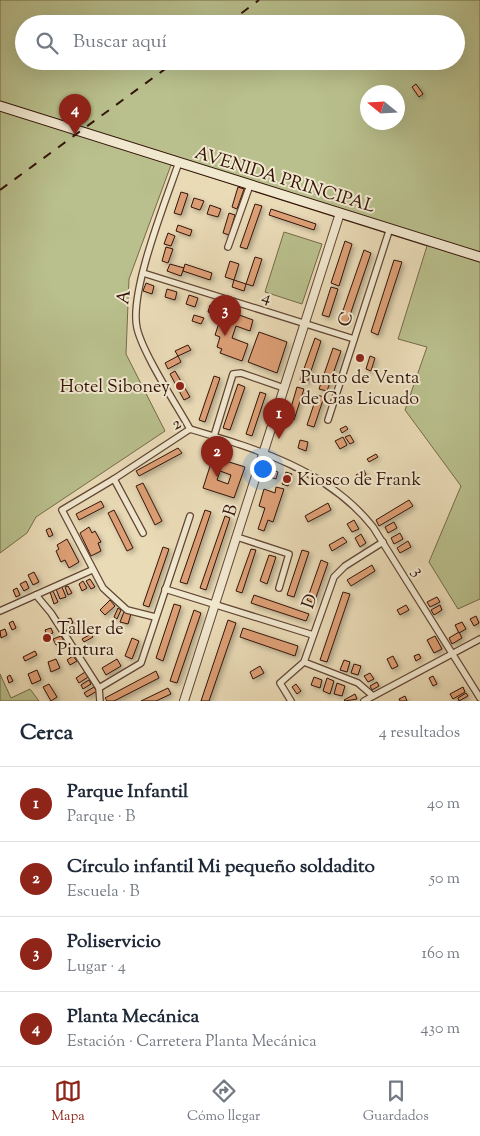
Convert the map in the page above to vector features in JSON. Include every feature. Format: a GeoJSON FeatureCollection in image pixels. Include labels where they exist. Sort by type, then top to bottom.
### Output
{"type":"FeatureCollection","features":[{"type":"Feature","properties":{"kind":"main road","name":"AVENIDA PRINCIPAL"},"geometry":{"type":"LineString","coordinates":[[0,106],[480,256]]}},
{"type":"Feature","properties":{"kind":"street","name":"A"},"geometry":{"type":"LineString","coordinates":[[179,162],[143,273],[138,293],[136,318],[137,330],[190,430]]}},
{"type":"Feature","properties":{"kind":"street"},"geometry":{"type":"LineString","coordinates":[[228,247],[250,184]]}},
{"type":"Feature","properties":{"kind":"street","name":"B"},"geometry":{"type":"LineString","coordinates":[[184,701],[340,213]]}},
{"type":"Feature","properties":{"kind":"street","name":"C"},"geometry":{"type":"LineString","coordinates":[[328,420],[390,228]]}},
{"type":"Feature","properties":{"kind":"street","name":"4"},"geometry":{"type":"LineString","coordinates":[[143,273],[354,339]]}},
{"type":"Feature","properties":{"kind":"street"},"geometry":{"type":"LineString","coordinates":[[214,436],[233,374],[240,373],[284,388]]}},
{"type":"Feature","properties":{"kind":"street","name":"2"},"geometry":{"type":"LineString","coordinates":[[92,570],[62,510],[190,430],[214,436],[304,469],[314,475]]}},
{"type":"Feature","properties":{"kind":"street","name":"3"},"geometry":{"type":"LineString","coordinates":[[314,475],[360,510],[383,542],[480,698]]}},
{"type":"Feature","properties":{"kind":"street"},"geometry":{"type":"LineString","coordinates":[[114,479],[143,533]]}},
{"type":"Feature","properties":{"kind":"street"},"geometry":{"type":"LineString","coordinates":[[99,688],[141,663],[190,516]]}},
{"type":"Feature","properties":{"kind":"street"},"geometry":{"type":"LineString","coordinates":[[237,537],[289,554],[279,588]]}},
{"type":"Feature","properties":{"kind":"street","name":"D"},"geometry":{"type":"LineString","coordinates":[[304,662],[334,576],[345,566],[383,542]]}},
{"type":"Feature","properties":{"kind":"street"},"geometry":{"type":"LineString","coordinates":[[0,610],[92,570],[103,588],[120,605],[127,610],[156,617]]}},
{"type":"Feature","properties":{"kind":"street"},"geometry":{"type":"LineString","coordinates":[[165,589],[313,635]]}},
{"type":"Feature","properties":{"kind":"street"},"geometry":{"type":"LineString","coordinates":[[36,595],[51,614],[99,688],[100,701]]}},
{"type":"Feature","properties":{"kind":"street"},"geometry":{"type":"LineString","coordinates":[[364,701],[480,639]]}},
{"type":"Feature","properties":{"kind":"street"},"geometry":{"type":"LineString","coordinates":[[291,701],[280,683],[304,662],[358,683],[373,696]]}},
{"type":"Feature","properties":{"kind":"green space"},"geometry":{"type":"Polygon","coordinates":[[[0,0],[480,0],[480,599],[458,609],[429,562],[461,486],[405,410],[427,347],[398,339],[427,246],[171,165],[129,279],[126,354],[165,431],[36,517],[27,533],[0,553],[0,0]]]}},
{"type":"Feature","properties":{"kind":"green space"},"geometry":{"type":"Polygon","coordinates":[[[284,232],[322,244],[302,304],[265,292],[284,232]]]}},
{"type":"Feature","properties":{"kind":"green space"},"geometry":{"type":"Polygon","coordinates":[[[0,674],[11,698],[30,689],[39,701],[0,701],[0,674]]]}},
{"type":"Feature","properties":{"kind":"building"},"geometry":{"type":"Polygon","coordinates":[[[416,84],[423,94],[419,97],[412,87],[416,84]]]}},
{"type":"Feature","properties":{"kind":"building"},"geometry":{"type":"Polygon","coordinates":[[[238,187],[244,189],[237,209],[232,207],[238,187]]]}},
{"type":"Feature","properties":{"kind":"building"},"geometry":{"type":"Polygon","coordinates":[[[181,192],[188,194],[181,215],[174,213],[181,192]]]}},
{"type":"Feature","properties":{"kind":"building"},"geometry":{"type":"Polygon","coordinates":[[[194,198],[204,201],[200,210],[191,207],[194,198]]]}},
{"type":"Feature","properties":{"kind":"building"},"geometry":{"type":"Polygon","coordinates":[[[255,204],[262,206],[247,249],[240,247],[255,204]]]}},
{"type":"Feature","properties":{"kind":"building"},"geometry":{"type":"Polygon","coordinates":[[[210,205],[221,209],[218,217],[207,214],[210,205]]]}},
{"type":"Feature","properties":{"kind":"building"},"geometry":{"type":"Polygon","coordinates":[[[271,209],[316,224],[314,230],[269,215],[271,209]]]}},
{"type":"Feature","properties":{"kind":"building"},"geometry":{"type":"Polygon","coordinates":[[[229,213],[235,215],[229,235],[223,233],[229,213]]]}},
{"type":"Feature","properties":{"kind":"building"},"geometry":{"type":"Polygon","coordinates":[[[178,225],[192,230],[190,236],[176,231],[178,225]]]}},
{"type":"Feature","properties":{"kind":"building"},"geometry":{"type":"Polygon","coordinates":[[[168,233],[175,236],[171,246],[164,244],[168,233]]]}},
{"type":"Feature","properties":{"kind":"building"},"geometry":{"type":"Polygon","coordinates":[[[345,241],[352,244],[339,286],[331,283],[345,241]]]}},
{"type":"Feature","properties":{"kind":"building"},"geometry":{"type":"Polygon","coordinates":[[[166,247],[173,249],[168,263],[162,261],[166,247]]]}},
{"type":"Feature","properties":{"kind":"building"},"geometry":{"type":"Polygon","coordinates":[[[364,250],[371,253],[347,324],[339,322],[364,250]]]}},
{"type":"Feature","properties":{"kind":"building"},"geometry":{"type":"Polygon","coordinates":[[[255,257],[262,259],[253,286],[246,284],[255,257]]]}},
{"type":"Feature","properties":{"kind":"building"},"geometry":{"type":"Polygon","coordinates":[[[394,260],[402,262],[378,335],[371,332],[394,260]]]}},
{"type":"Feature","properties":{"kind":"building"},"geometry":{"type":"Polygon","coordinates":[[[230,261],[239,264],[234,280],[225,277],[230,261]]]}},
{"type":"Feature","properties":{"kind":"building"},"geometry":{"type":"Polygon","coordinates":[[[170,264],[184,268],[181,276],[167,271],[170,264]]]}},
{"type":"Feature","properties":{"kind":"building"},"geometry":{"type":"Polygon","coordinates":[[[185,264],[212,273],[210,280],[183,271],[185,264]]]}},
{"type":"Feature","properties":{"kind":"building"},"geometry":{"type":"Polygon","coordinates":[[[234,280],[246,284],[244,291],[232,287],[234,280]]]}},
{"type":"Feature","properties":{"kind":"building"},"geometry":{"type":"Polygon","coordinates":[[[146,283],[154,286],[152,294],[143,291],[146,283]]]}},
{"type":"Feature","properties":{"kind":"building"},"geometry":{"type":"Polygon","coordinates":[[[331,287],[338,289],[329,317],[322,315],[331,287]]]}},
{"type":"Feature","properties":{"kind":"building"},"geometry":{"type":"Polygon","coordinates":[[[167,289],[177,292],[175,300],[165,297],[167,289]]]}},
{"type":"Feature","properties":{"kind":"building"},"geometry":{"type":"Polygon","coordinates":[[[189,295],[198,298],[195,307],[186,304],[189,295]]]}},
{"type":"Feature","properties":{"kind":"building"},"geometry":{"type":"Polygon","coordinates":[[[210,305],[219,308],[216,315],[208,312],[210,305]]]}},
{"type":"Feature","properties":{"kind":"building"},"geometry":{"type":"Polygon","coordinates":[[[228,311],[253,320],[250,331],[236,326],[232,338],[248,344],[242,361],[220,353],[222,349],[217,347],[220,337],[215,335],[220,320],[225,322],[228,311]]]}},
{"type":"Feature","properties":{"kind":"building"},"geometry":{"type":"Polygon","coordinates":[[[194,315],[204,318],[201,324],[192,321],[194,315]]]}},
{"type":"Feature","properties":{"kind":"building"},"geometry":{"type":"Polygon","coordinates":[[[259,332],[287,342],[277,373],[248,362],[259,332]]]}},
{"type":"Feature","properties":{"kind":"building"},"geometry":{"type":"Polygon","coordinates":[[[315,338],[321,341],[307,383],[300,380],[315,338]]]}},
{"type":"Feature","properties":{"kind":"building"},"geometry":{"type":"Polygon","coordinates":[[[188,345],[191,350],[178,356],[175,351],[188,345]]]}},
{"type":"Feature","properties":{"kind":"building"},"geometry":{"type":"Polygon","coordinates":[[[333,348],[341,351],[327,391],[319,389],[333,348]]]}},
{"type":"Feature","properties":{"kind":"building"},"geometry":{"type":"Polygon","coordinates":[[[178,356],[181,362],[168,369],[165,363],[178,356]]]}},
{"type":"Feature","properties":{"kind":"building"},"geometry":{"type":"Polygon","coordinates":[[[370,356],[375,358],[371,371],[366,369],[370,356]]]}},
{"type":"Feature","properties":{"kind":"building","name":"Hotel Siboney"},"geometry":{"type":"Polygon","coordinates":[[[175,371],[190,397],[184,400],[170,374],[175,371]]]}},
{"type":"Feature","properties":{"kind":"building"},"geometry":{"type":"Polygon","coordinates":[[[214,376],[220,378],[205,422],[199,420],[214,376]]]}},
{"type":"Feature","properties":{"kind":"building"},"geometry":{"type":"Polygon","coordinates":[[[238,384],[245,387],[230,430],[223,428],[238,384]]]}},
{"type":"Feature","properties":{"kind":"building"},"geometry":{"type":"Polygon","coordinates":[[[297,387],[304,389],[294,420],[288,418],[297,387]]]}},
{"type":"Feature","properties":{"kind":"building"},"geometry":{"type":"Polygon","coordinates":[[[260,392],[266,394],[252,436],[246,434],[260,392]]]}},
{"type":"Feature","properties":{"kind":"building"},"geometry":{"type":"Polygon","coordinates":[[[317,395],[324,397],[314,427],[307,425],[317,395]]]}},
{"type":"Feature","properties":{"kind":"building"},"geometry":{"type":"Polygon","coordinates":[[[346,426],[348,429],[342,433],[340,429],[346,426]]]}},
{"type":"Feature","properties":{"kind":"building"},"geometry":{"type":"Polygon","coordinates":[[[350,435],[354,442],[350,444],[345,437],[350,435]]]}},
{"type":"Feature","properties":{"kind":"building"},"geometry":{"type":"Polygon","coordinates":[[[343,437],[347,445],[340,449],[335,441],[343,437]]]}},
{"type":"Feature","properties":{"kind":"building"},"geometry":{"type":"Polygon","coordinates":[[[300,440],[308,442],[306,451],[298,448],[300,440]]]}},
{"type":"Feature","properties":{"kind":"building"},"geometry":{"type":"Polygon","coordinates":[[[178,448],[182,453],[139,476],[136,471],[178,448]]]}},
{"type":"Feature","properties":{"kind":"building"},"geometry":{"type":"Polygon","coordinates":[[[376,454],[378,457],[369,462],[367,459],[376,454]]]}},
{"type":"Feature","properties":{"kind":"building"},"geometry":{"type":"Polygon","coordinates":[[[213,457],[245,467],[234,498],[203,488],[213,457]],[[220,471],[217,480],[228,484],[231,475],[220,471]]]}},
{"type":"Feature","properties":{"kind":"building"},"geometry":{"type":"Polygon","coordinates":[[[272,470],[278,472],[276,479],[270,477],[272,470]]]}},
{"type":"Feature","properties":{"kind":"building"},"geometry":{"type":"Polygon","coordinates":[[[364,470],[366,475],[359,479],[356,475],[364,470]]]}},
{"type":"Feature","properties":{"kind":"building","name":"Kiosco de Frank"},"geometry":{"type":"Polygon","coordinates":[[[286,472],[292,474],[288,486],[282,484],[286,472]]]}},
{"type":"Feature","properties":{"kind":"building"},"geometry":{"type":"Polygon","coordinates":[[[143,483],[162,521],[155,525],[136,486],[143,483]]]}},
{"type":"Feature","properties":{"kind":"building"},"geometry":{"type":"Polygon","coordinates":[[[276,487],[284,489],[273,522],[268,520],[264,531],[258,529],[265,508],[259,506],[264,489],[275,493],[276,487]]]}},
{"type":"Feature","properties":{"kind":"building"},"geometry":{"type":"Polygon","coordinates":[[[409,500],[413,506],[379,526],[376,520],[409,500]]]}},
{"type":"Feature","properties":{"kind":"building"},"geometry":{"type":"Polygon","coordinates":[[[101,501],[104,507],[79,520],[76,514],[101,501]]]}},
{"type":"Feature","properties":{"kind":"building"},"geometry":{"type":"Polygon","coordinates":[[[328,503],[331,510],[308,522],[305,516],[328,503]]]}},
{"type":"Feature","properties":{"kind":"building"},"geometry":{"type":"Polygon","coordinates":[[[114,510],[133,548],[127,551],[108,513],[114,510]]]}},
{"type":"Feature","properties":{"kind":"building"},"geometry":{"type":"Polygon","coordinates":[[[205,510],[211,512],[187,584],[180,582],[205,510]]]}},
{"type":"Feature","properties":{"kind":"building"},"geometry":{"type":"Polygon","coordinates":[[[225,516],[230,518],[206,590],[200,588],[225,516]]]}},
{"type":"Feature","properties":{"kind":"building"},"geometry":{"type":"Polygon","coordinates":[[[354,520],[359,529],[352,532],[347,524],[354,520]]]}},
{"type":"Feature","properties":{"kind":"building"},"geometry":{"type":"Polygon","coordinates":[[[394,522],[397,528],[388,533],[385,527],[394,522]]]}},
{"type":"Feature","properties":{"kind":"building"},"geometry":{"type":"Polygon","coordinates":[[[89,527],[92,533],[95,531],[101,542],[98,543],[101,551],[91,556],[80,533],[89,527]]]}},
{"type":"Feature","properties":{"kind":"building"},"geometry":{"type":"Polygon","coordinates":[[[50,528],[53,535],[49,537],[46,530],[50,528]]]}},
{"type":"Feature","properties":{"kind":"building"},"geometry":{"type":"Polygon","coordinates":[[[400,533],[403,539],[394,544],[391,538],[400,533]]]}},
{"type":"Feature","properties":{"kind":"building"},"geometry":{"type":"Polygon","coordinates":[[[361,534],[366,543],[360,547],[355,538],[361,534]]]}},
{"type":"Feature","properties":{"kind":"building"},"geometry":{"type":"Polygon","coordinates":[[[343,537],[347,542],[332,551],[329,545],[343,537]]]}},
{"type":"Feature","properties":{"kind":"building"},"geometry":{"type":"Polygon","coordinates":[[[67,539],[79,562],[69,568],[65,560],[61,562],[56,551],[59,549],[57,545],[67,539]]]}},
{"type":"Feature","properties":{"kind":"building"},"geometry":{"type":"Polygon","coordinates":[[[408,541],[411,547],[400,553],[397,548],[408,541]]]}},
{"type":"Feature","properties":{"kind":"building"},"geometry":{"type":"Polygon","coordinates":[[[163,547],[169,549],[149,607],[143,605],[163,547]]]}},
{"type":"Feature","properties":{"kind":"building"},"geometry":{"type":"Polygon","coordinates":[[[251,549],[256,550],[242,593],[236,591],[251,549]]]}},
{"type":"Feature","properties":{"kind":"building"},"geometry":{"type":"Polygon","coordinates":[[[302,550],[309,552],[294,597],[287,595],[302,550]]]}},
{"type":"Feature","properties":{"kind":"building"},"geometry":{"type":"Polygon","coordinates":[[[269,555],[276,557],[267,584],[260,581],[269,555]]]}},
{"type":"Feature","properties":{"kind":"building"},"geometry":{"type":"Polygon","coordinates":[[[321,560],[328,563],[314,603],[307,600],[321,560]]]}},
{"type":"Feature","properties":{"kind":"building"},"geometry":{"type":"Polygon","coordinates":[[[372,565],[375,571],[351,586],[347,580],[372,565]]]}},
{"type":"Feature","properties":{"kind":"building"},"geometry":{"type":"Polygon","coordinates":[[[34,572],[39,582],[33,585],[28,575],[34,572]]]}},
{"type":"Feature","properties":{"kind":"building"},"geometry":{"type":"Polygon","coordinates":[[[90,579],[95,587],[91,589],[86,581],[90,579]]]}},
{"type":"Feature","properties":{"kind":"building"},"geometry":{"type":"Polygon","coordinates":[[[26,581],[29,588],[24,591],[20,584],[26,581]]]}},
{"type":"Feature","properties":{"kind":"building"},"geometry":{"type":"Polygon","coordinates":[[[83,581],[87,588],[82,591],[79,584],[83,581]]]}},
{"type":"Feature","properties":{"kind":"building"},"geometry":{"type":"Polygon","coordinates":[[[68,586],[72,593],[68,595],[65,587],[68,586]]]}},
{"type":"Feature","properties":{"kind":"building"},"geometry":{"type":"Polygon","coordinates":[[[62,587],[66,597],[60,599],[56,589],[62,587]]]}},
{"type":"Feature","properties":{"kind":"building"},"geometry":{"type":"Polygon","coordinates":[[[17,588],[20,595],[16,597],[13,590],[17,588]]]}},
{"type":"Feature","properties":{"kind":"building"},"geometry":{"type":"Polygon","coordinates":[[[53,591],[58,602],[54,604],[50,592],[53,591]]]}},
{"type":"Feature","properties":{"kind":"building"},"geometry":{"type":"Polygon","coordinates":[[[343,592],[350,594],[327,662],[320,660],[343,592]]]}},
{"type":"Feature","properties":{"kind":"building"},"geometry":{"type":"Polygon","coordinates":[[[254,595],[309,614],[306,621],[251,603],[254,595]]]}},
{"type":"Feature","properties":{"kind":"building"},"geometry":{"type":"Polygon","coordinates":[[[437,597],[440,602],[430,607],[427,602],[437,597]]]}},
{"type":"Feature","properties":{"kind":"building"},"geometry":{"type":"Polygon","coordinates":[[[110,600],[115,606],[105,615],[100,610],[110,600]]]}},
{"type":"Feature","properties":{"kind":"building"},"geometry":{"type":"Polygon","coordinates":[[[174,604],[181,606],[163,661],[156,658],[174,604]]]}},
{"type":"Feature","properties":{"kind":"building"},"geometry":{"type":"Polygon","coordinates":[[[406,605],[409,610],[400,615],[397,610],[406,605]]]}},
{"type":"Feature","properties":{"kind":"building"},"geometry":{"type":"Polygon","coordinates":[[[440,605],[442,610],[434,615],[431,610],[440,605]]]}},
{"type":"Feature","properties":{"kind":"building"},"geometry":{"type":"Polygon","coordinates":[[[118,608],[121,610],[117,619],[114,617],[118,608]]]}},
{"type":"Feature","properties":{"kind":"building"},"geometry":{"type":"Polygon","coordinates":[[[194,610],[201,613],[177,683],[170,681],[194,610]]]}},
{"type":"Feature","properties":{"kind":"building"},"geometry":{"type":"Polygon","coordinates":[[[124,612],[131,614],[128,624],[120,622],[124,612]]]}},
{"type":"Feature","properties":{"kind":"building"},"geometry":{"type":"Polygon","coordinates":[[[476,616],[479,623],[474,626],[470,619],[476,616]]]}},
{"type":"Feature","properties":{"kind":"building"},"geometry":{"type":"Polygon","coordinates":[[[71,618],[73,623],[68,625],[65,620],[71,618]]]}},
{"type":"Feature","properties":{"kind":"building"},"geometry":{"type":"Polygon","coordinates":[[[228,620],[236,623],[209,701],[201,701],[228,620]]]}},
{"type":"Feature","properties":{"kind":"building"},"geometry":{"type":"Polygon","coordinates":[[[13,621],[16,628],[12,630],[9,623],[13,621]]]}},
{"type":"Feature","properties":{"kind":"building"},"geometry":{"type":"Polygon","coordinates":[[[462,622],[466,629],[459,633],[455,625],[462,622]]]}},
{"type":"Feature","properties":{"kind":"building"},"geometry":{"type":"Polygon","coordinates":[[[80,625],[82,628],[74,632],[72,629],[80,625]]]}},
{"type":"Feature","properties":{"kind":"building"},"geometry":{"type":"Polygon","coordinates":[[[51,628],[53,633],[47,635],[45,630],[51,628]]]}},
{"type":"Feature","properties":{"kind":"building"},"geometry":{"type":"Polygon","coordinates":[[[243,628],[298,646],[295,656],[240,637],[243,628]]]}},
{"type":"Feature","properties":{"kind":"building"},"geometry":{"type":"Polygon","coordinates":[[[5,629],[7,635],[1,638],[0,631],[5,629]]]}},
{"type":"Feature","properties":{"kind":"building"},"geometry":{"type":"Polygon","coordinates":[[[459,632],[462,638],[452,644],[449,638],[459,632]]]}},
{"type":"Feature","properties":{"kind":"building"},"geometry":{"type":"Polygon","coordinates":[[[91,634],[93,637],[84,642],[82,639],[91,634]]]}},
{"type":"Feature","properties":{"kind":"building"},"geometry":{"type":"Polygon","coordinates":[[[61,636],[64,641],[56,645],[53,639],[61,636]]]}},
{"type":"Feature","properties":{"kind":"building"},"geometry":{"type":"Polygon","coordinates":[[[435,636],[442,649],[434,653],[427,640],[435,636]]]}},
{"type":"Feature","properties":{"kind":"building"},"geometry":{"type":"Polygon","coordinates":[[[132,638],[139,641],[132,659],[125,656],[132,638]]]}},
{"type":"Feature","properties":{"kind":"building"},"geometry":{"type":"Polygon","coordinates":[[[35,651],[37,655],[25,661],[23,657],[35,651]]]}},
{"type":"Feature","properties":{"kind":"building"},"geometry":{"type":"Polygon","coordinates":[[[419,654],[421,658],[416,661],[414,656],[419,654]]]}},
{"type":"Feature","properties":{"kind":"building"},"geometry":{"type":"Polygon","coordinates":[[[73,656],[77,661],[70,665],[67,660],[73,656]]]}},
{"type":"Feature","properties":{"kind":"building"},"geometry":{"type":"Polygon","coordinates":[[[393,656],[398,666],[392,669],[387,659],[393,656]]]}},
{"type":"Feature","properties":{"kind":"building"},"geometry":{"type":"Polygon","coordinates":[[[56,659],[60,668],[51,672],[48,662],[56,659]]]}},
{"type":"Feature","properties":{"kind":"building"},"geometry":{"type":"Polygon","coordinates":[[[117,659],[121,666],[106,675],[102,668],[117,659]]]}},
{"type":"Feature","properties":{"kind":"building"},"geometry":{"type":"Polygon","coordinates":[[[344,660],[350,662],[347,672],[340,670],[344,660]]]}},
{"type":"Feature","properties":{"kind":"building"},"geometry":{"type":"Polygon","coordinates":[[[354,664],[361,666],[358,675],[351,673],[354,664]]]}},
{"type":"Feature","properties":{"kind":"building"},"geometry":{"type":"Polygon","coordinates":[[[260,666],[264,673],[253,679],[250,672],[260,666]]]}},
{"type":"Feature","properties":{"kind":"building"},"geometry":{"type":"Polygon","coordinates":[[[37,670],[41,680],[32,684],[28,674],[37,670]]]}},
{"type":"Feature","properties":{"kind":"building"},"geometry":{"type":"Polygon","coordinates":[[[156,671],[159,678],[114,701],[107,701],[105,698],[156,671]]]}},
{"type":"Feature","properties":{"kind":"building"},"geometry":{"type":"Polygon","coordinates":[[[85,672],[88,677],[79,683],[76,678],[85,672]]]}},
{"type":"Feature","properties":{"kind":"building"},"geometry":{"type":"Polygon","coordinates":[[[370,673],[374,679],[368,682],[364,676],[370,673]]]}},
{"type":"Feature","properties":{"kind":"building"},"geometry":{"type":"Polygon","coordinates":[[[10,675],[13,681],[9,683],[7,677],[10,675]]]}},
{"type":"Feature","properties":{"kind":"building"},"geometry":{"type":"Polygon","coordinates":[[[433,676],[437,684],[433,686],[429,678],[433,676]]]}},
{"type":"Feature","properties":{"kind":"building"},"geometry":{"type":"Polygon","coordinates":[[[314,677],[322,680],[320,688],[311,685],[314,677]]]}},
{"type":"Feature","properties":{"kind":"building"},"geometry":{"type":"Polygon","coordinates":[[[327,678],[334,681],[330,694],[323,691],[327,678]]]}},
{"type":"Feature","properties":{"kind":"building"},"geometry":{"type":"Polygon","coordinates":[[[89,680],[91,684],[83,689],[81,685],[89,680]]]}},
{"type":"Feature","properties":{"kind":"building"},"geometry":{"type":"Polygon","coordinates":[[[377,682],[379,686],[372,690],[370,686],[377,682]]]}},
{"type":"Feature","properties":{"kind":"building"},"geometry":{"type":"Polygon","coordinates":[[[337,683],[345,686],[342,696],[334,694],[337,683]]]}},
{"type":"Feature","properties":{"kind":"building"},"geometry":{"type":"Polygon","coordinates":[[[49,684],[57,697],[51,701],[43,687],[49,684]]]}},
{"type":"Feature","properties":{"kind":"building"},"geometry":{"type":"Polygon","coordinates":[[[296,684],[301,691],[297,694],[292,687],[296,684]]]}},
{"type":"Feature","properties":{"kind":"building"},"geometry":{"type":"Polygon","coordinates":[[[94,687],[97,691],[87,697],[84,693],[94,687]]]}},
{"type":"Feature","properties":{"kind":"building"},"geometry":{"type":"Polygon","coordinates":[[[463,687],[465,692],[453,699],[450,694],[463,687]]]}},
{"type":"Feature","properties":{"kind":"building"},"geometry":{"type":"Polygon","coordinates":[[[168,688],[171,694],[156,701],[141,701],[168,688]]]}},
{"type":"Feature","properties":{"kind":"building"},"geometry":{"type":"Polygon","coordinates":[[[466,693],[468,696],[459,701],[458,698],[466,693]]]}},
{"type":"Feature","properties":{"kind":"building"},"geometry":{"type":"Polygon","coordinates":[[[355,694],[357,699],[344,700],[355,694]]]}},
{"type":"Feature","properties":{"kind":"building"},"geometry":{"type":"Polygon","coordinates":[[[405,696],[407,701],[400,701],[399,699],[405,696]]]}},
{"type":"Feature","properties":{"kind":"railway"},"geometry":{"type":"LineString","coordinates":[[239,15],[259,0]]}},
{"type":"Feature","properties":{"kind":"railway"},"geometry":{"type":"LineString","coordinates":[[0,190],[164,70]]}},
{"type":"Feature","properties":{"kind":"place","name":"Planta Mecánica"},"geometry":{"type":"Point","coordinates":[75,135]}},
{"type":"Feature","properties":{"kind":"place","name":"Poliservicio"},"geometry":{"type":"Point","coordinates":[225,336]}},
{"type":"Feature","properties":{"kind":"place","name":"Punto de Venta de Gas Licuado"},"geometry":{"type":"Point","coordinates":[360,358]}},
{"type":"Feature","properties":{"kind":"place","name":"Hotel Siboney"},"geometry":{"type":"Point","coordinates":[180,386]}},
{"type":"Feature","properties":{"kind":"place","name":"Parque Infantil"},"geometry":{"type":"Point","coordinates":[279,439]}},
{"type":"Feature","properties":{"kind":"place","name":"Círculo infantil Mi pequeño soldadito"},"geometry":{"type":"Point","coordinates":[217,477]}},
{"type":"Feature","properties":{"kind":"place","name":"Kiosco de Frank"},"geometry":{"type":"Point","coordinates":[287,479]}},
{"type":"Feature","properties":{"kind":"place","name":"Taller de Pintura"},"geometry":{"type":"Point","coordinates":[47,638]}}]}
